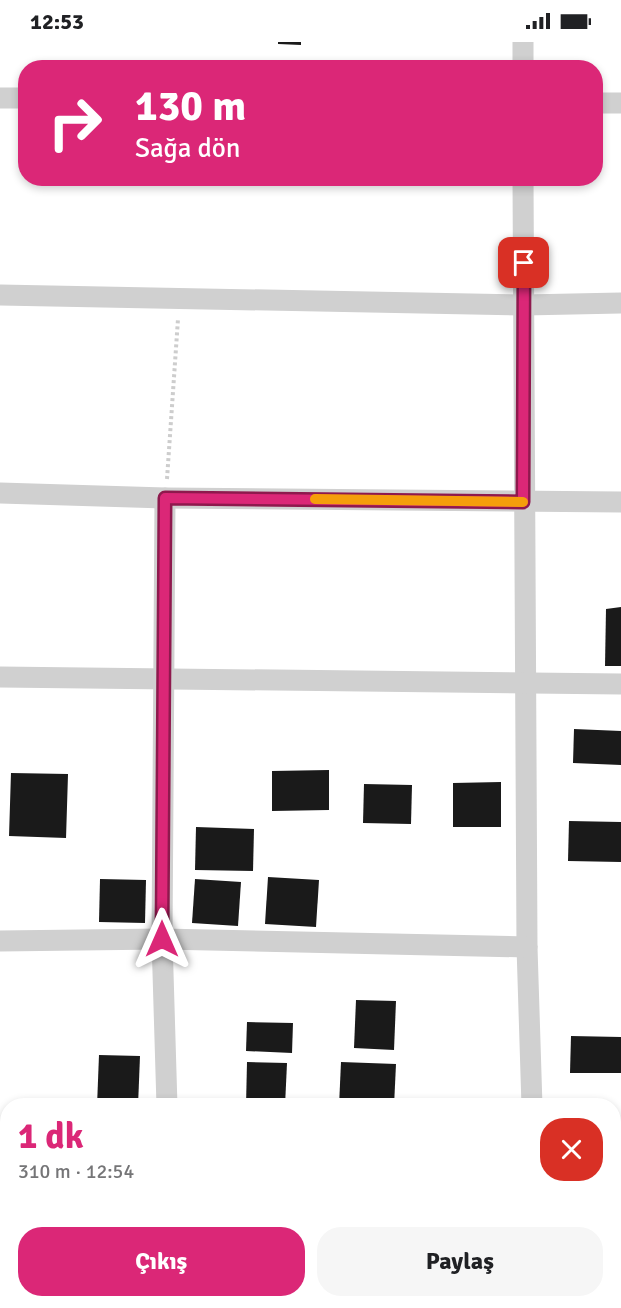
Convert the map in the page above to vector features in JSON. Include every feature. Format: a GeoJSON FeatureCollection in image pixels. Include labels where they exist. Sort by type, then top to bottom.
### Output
{"type":"FeatureCollection","features":[{"type":"Feature","properties":{"kind":"street"},"geometry":{"type":"LineString","coordinates":[[523,42],[523,60]]}},
{"type":"Feature","properties":{"kind":"street"},"geometry":{"type":"LineString","coordinates":[[0,98],[18,99]]}},
{"type":"Feature","properties":{"kind":"street"},"geometry":{"type":"LineString","coordinates":[[603,103],[621,103]]}},
{"type":"Feature","properties":{"kind":"street"},"geometry":{"type":"LineString","coordinates":[[524,186],[523,502],[527,946],[532,1098]]}},
{"type":"Feature","properties":{"kind":"street"},"geometry":{"type":"LineString","coordinates":[[0,295],[524,305],[621,303]]}},
{"type":"Feature","properties":{"kind":"street"},"geometry":{"type":"LineString","coordinates":[[0,493],[165,498],[621,502]]}},
{"type":"Feature","properties":{"kind":"street"},"geometry":{"type":"LineString","coordinates":[[165,498],[162,939],[168,1098]]}},
{"type":"Feature","properties":{"kind":"street"},"geometry":{"type":"LineString","coordinates":[[0,677],[621,684]]}},
{"type":"Feature","properties":{"kind":"street"},"geometry":{"type":"LineString","coordinates":[[0,941],[162,939],[527,946]]}},
{"type":"Feature","properties":{"kind":"path"},"geometry":{"type":"LineString","coordinates":[[165,498],[180,298]]}},
{"type":"Feature","properties":{"kind":"building"},"geometry":{"type":"Polygon","coordinates":[[[278,42],[301,42],[301,45],[278,44],[278,42]]]}},
{"type":"Feature","properties":{"kind":"building"},"geometry":{"type":"Polygon","coordinates":[[[621,607],[621,666],[605,666],[606,609],[621,607]]]}},
{"type":"Feature","properties":{"kind":"building"},"geometry":{"type":"Polygon","coordinates":[[[574,729],[621,731],[621,765],[573,763],[574,729]]]}},
{"type":"Feature","properties":{"kind":"building"},"geometry":{"type":"Polygon","coordinates":[[[329,770],[329,810],[272,811],[272,771],[329,770]]]}},
{"type":"Feature","properties":{"kind":"building"},"geometry":{"type":"Polygon","coordinates":[[[11,773],[68,774],[66,838],[9,836],[11,773]]]}},
{"type":"Feature","properties":{"kind":"building"},"geometry":{"type":"Polygon","coordinates":[[[501,782],[501,827],[453,827],[453,783],[501,782]]]}},
{"type":"Feature","properties":{"kind":"building"},"geometry":{"type":"Polygon","coordinates":[[[364,784],[412,785],[411,824],[363,823],[364,784]]]}},
{"type":"Feature","properties":{"kind":"building"},"geometry":{"type":"Polygon","coordinates":[[[569,821],[621,822],[621,862],[568,861],[569,821]]]}},
{"type":"Feature","properties":{"kind":"building"},"geometry":{"type":"Polygon","coordinates":[[[196,827],[254,829],[253,871],[195,870],[196,827]]]}},
{"type":"Feature","properties":{"kind":"building"},"geometry":{"type":"Polygon","coordinates":[[[268,877],[319,880],[316,927],[265,924],[268,877]]]}},
{"type":"Feature","properties":{"kind":"building"},"geometry":{"type":"Polygon","coordinates":[[[100,879],[146,880],[145,923],[99,922],[100,879]]]}},
{"type":"Feature","properties":{"kind":"building"},"geometry":{"type":"Polygon","coordinates":[[[195,879],[241,882],[238,926],[192,923],[195,879]]]}},
{"type":"Feature","properties":{"kind":"building"},"geometry":{"type":"Polygon","coordinates":[[[356,1000],[396,1001],[394,1050],[354,1048],[356,1000]]]}},
{"type":"Feature","properties":{"kind":"building"},"geometry":{"type":"Polygon","coordinates":[[[247,1022],[293,1023],[292,1053],[246,1051],[247,1022]]]}},
{"type":"Feature","properties":{"kind":"building"},"geometry":{"type":"Polygon","coordinates":[[[571,1036],[621,1037],[621,1073],[570,1073],[571,1036]]]}},
{"type":"Feature","properties":{"kind":"building"},"geometry":{"type":"Polygon","coordinates":[[[99,1055],[140,1056],[138,1098],[97,1098],[99,1055]]]}},
{"type":"Feature","properties":{"kind":"building"},"geometry":{"type":"Polygon","coordinates":[[[247,1062],[287,1063],[285,1098],[246,1098],[247,1062]]]}},
{"type":"Feature","properties":{"kind":"building"},"geometry":{"type":"Polygon","coordinates":[[[341,1062],[396,1064],[394,1098],[339,1098],[341,1062]]]}},
{"type":"Feature","properties":{"kind":"slow traffic"},"geometry":{"type":"LineString","coordinates":[[315,499],[523,502]]}},
{"type":"Feature","properties":{"kind":"route"},"geometry":{"type":"LineString","coordinates":[[162,939],[165,498],[523,502],[524,263]]}}]}
